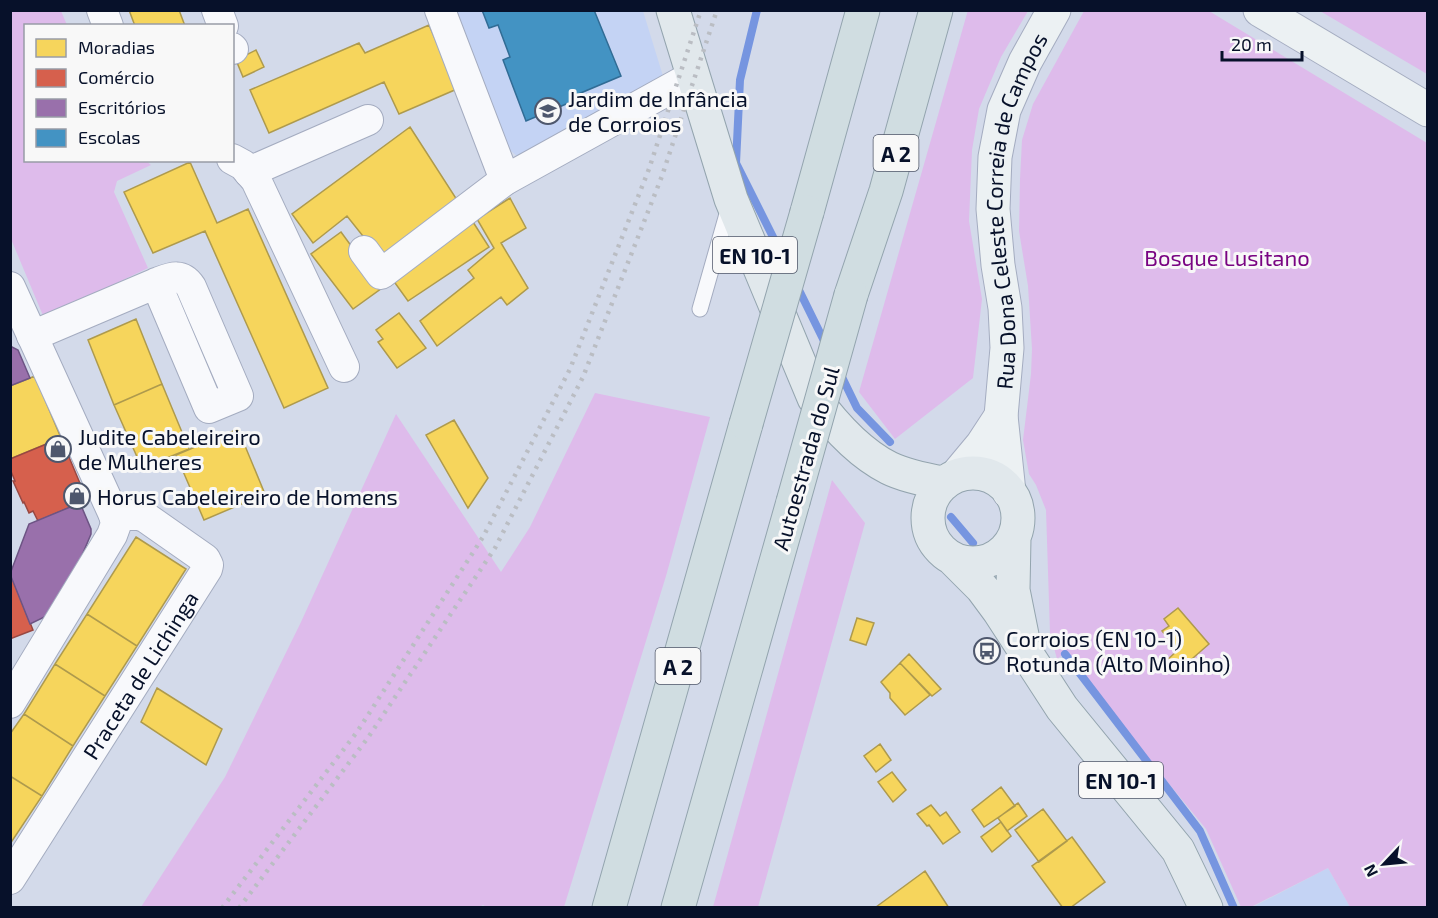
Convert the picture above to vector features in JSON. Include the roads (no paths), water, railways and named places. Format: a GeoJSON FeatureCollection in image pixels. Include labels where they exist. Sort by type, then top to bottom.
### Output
{"type":"FeatureCollection","features":[{"type":"Feature","properties":{"kind":"highway","name":"A 2"},"geometry":{"type":"LineString","coordinates":[[609,908],[807,212],[862,10]]}},
{"type":"Feature","properties":{"kind":"highway","name":"Autoestrada do Sul"},"geometry":{"type":"LineString","coordinates":[[678,908],[851,295],[886,191],[936,10]]}},
{"type":"Feature","properties":{"kind":"main road","name":"EN 10-1"},"geometry":{"type":"LineString","coordinates":[[673,10],[731,199],[814,398],[833,424],[890,468],[935,544],[982,588],[1062,708],[1178,849],[1206,908]]}},
{"type":"Feature","properties":{"kind":"main road","name":"EN 10-1"},"geometry":{"type":"LineString","coordinates":[[890,468],[950,479],[971,473],[986,475],[999,481],[1009,492],[1016,506],[1018,522],[1014,538],[1013,590],[1027,657]]}},
{"type":"Feature","properties":{"kind":"main road"},"geometry":{"type":"LineString","coordinates":[[930,534],[927,520],[929,506],[934,494],[950,479]]}},
{"type":"Feature","properties":{"kind":"main road"},"geometry":{"type":"LineString","coordinates":[[953,559],[966,563],[981,563],[994,558],[1006,549],[1014,538]]}},
{"type":"Feature","properties":{"kind":"street"},"geometry":{"type":"LineString","coordinates":[[440,10],[505,180]]}},
{"type":"Feature","properties":{"kind":"street","name":"Rua Dona Celeste Correia de Campos"},"geometry":{"type":"LineString","coordinates":[[1009,492],[1001,416],[1007,348],[1005,308],[993,209],[994,158],[1004,110],[1025,62],[1054,10]]}},
{"type":"Feature","properties":{"kind":"street"},"geometry":{"type":"LineString","coordinates":[[1260,10],[1428,110]]}},
{"type":"Feature","properties":{"kind":"street"},"geometry":{"type":"LineString","coordinates":[[364,251],[381,274],[505,180],[693,76]]}},
{"type":"Feature","properties":{"kind":"street"},"geometry":{"type":"LineString","coordinates":[[344,367],[256,180],[241,165],[368,120]]}},
{"type":"Feature","properties":{"kind":"street"},"geometry":{"type":"LineString","coordinates":[[10,703],[112,535],[116,524],[114,514],[19,311],[156,283]]}},
{"type":"Feature","properties":{"kind":"street","name":"Rua Dona Celeste Correia de Campos"},"geometry":{"type":"LineString","coordinates":[[950,479],[982,445],[1001,416]]}},
{"type":"Feature","properties":{"kind":"street","name":"Praceta de Lichinga"},"geometry":{"type":"LineString","coordinates":[[10,879],[207,569],[205,559],[145,517],[114,514]]}},
{"type":"Feature","properties":{"kind":"lane"},"geometry":{"type":"LineString","coordinates":[[700,309],[731,199]]}},
{"type":"Feature","properties":{"kind":"waterway"},"geometry":{"type":"LineString","coordinates":[[757,10],[740,80],[736,163],[784,259]]}},
{"type":"Feature","properties":{"kind":"waterway"},"geometry":{"type":"LineString","coordinates":[[796,284],[826,345]]}},
{"type":"Feature","properties":{"kind":"waterway"},"geometry":{"type":"LineString","coordinates":[[840,373],[857,408],[890,442]]}},
{"type":"Feature","properties":{"kind":"waterway"},"geometry":{"type":"LineString","coordinates":[[951,517],[973,543]]}},
{"type":"Feature","properties":{"kind":"waterway"},"geometry":{"type":"LineString","coordinates":[[1065,654],[1200,831],[1234,908]]}},
{"type":"Feature","properties":{"kind":"railway"},"geometry":{"type":"LineString","coordinates":[[222,908],[357,732],[483,537],[570,369],[649,169],[701,10]]}},
{"type":"Feature","properties":{"kind":"railway"},"geometry":{"type":"LineString","coordinates":[[239,908],[367,739],[495,548],[583,377],[662,176],[717,10]]}},
{"type":"Feature","properties":{"kind":"place","name":"Jardim de Infância de Corroios"},"geometry":{"type":"Point","coordinates":[548,111]}},
{"type":"Feature","properties":{"kind":"place","name":"Judite Cabeleireiro de Mulheres"},"geometry":{"type":"Point","coordinates":[58,449]}},
{"type":"Feature","properties":{"kind":"place","name":"Horus Cabeleireiro de Homens"},"geometry":{"type":"Point","coordinates":[77,496]}},
{"type":"Feature","properties":{"kind":"place","name":"Corroios (EN 10-1) Rotunda (Alto Moinho)"},"geometry":{"type":"Point","coordinates":[987,651]}},
{"type":"Feature","properties":{"kind":"park label","name":"Bosque Lusitano"},"geometry":{"type":"Point","coordinates":[1227,257]}}]}
